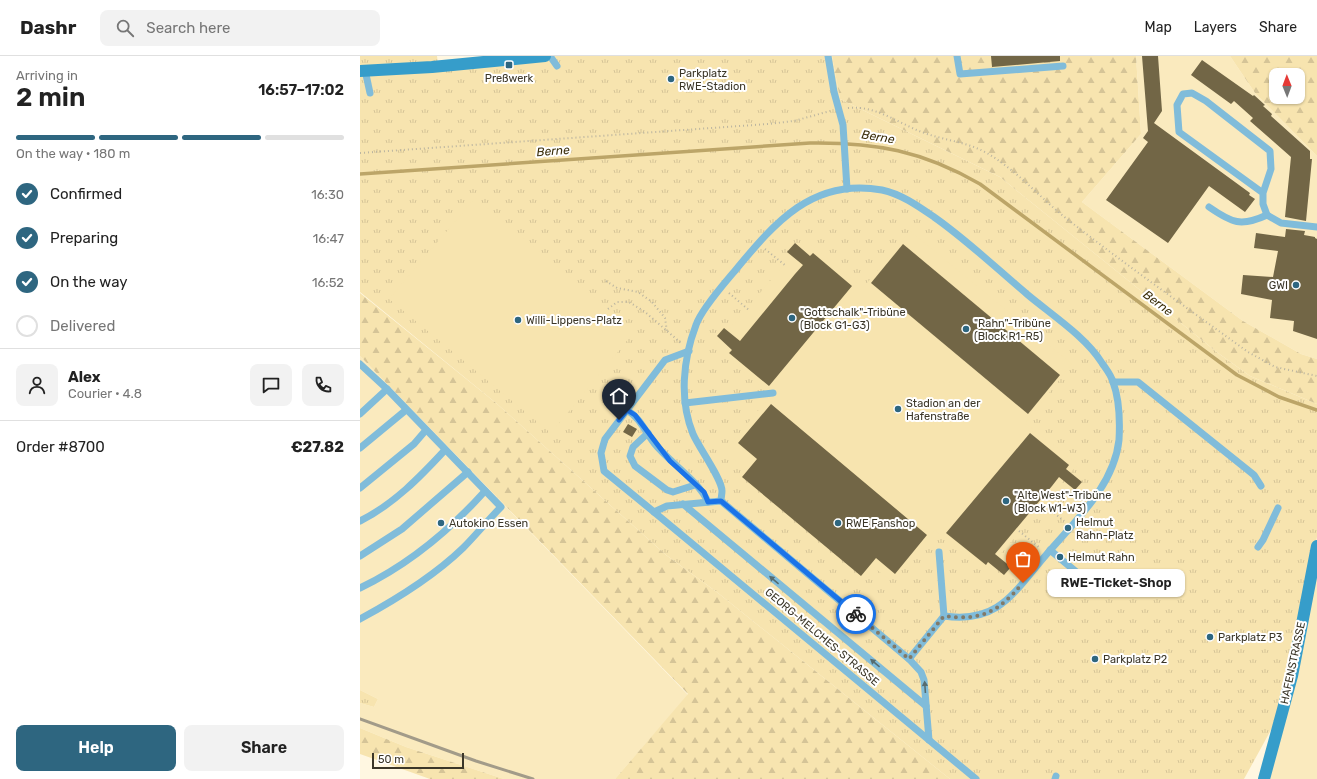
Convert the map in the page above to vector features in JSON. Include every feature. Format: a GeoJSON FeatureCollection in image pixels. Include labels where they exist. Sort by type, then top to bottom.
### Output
{"type":"FeatureCollection","features":[{"type":"Feature","properties":{"kind":"main road"},"geometry":{"type":"LineString","coordinates":[[363,70],[432,67],[545,56]]}},
{"type":"Feature","properties":{"kind":"main road","name":"HAFENSTRASSE"},"geometry":{"type":"LineString","coordinates":[[1264,779],[1290,684],[1317,546]]}},
{"type":"Feature","properties":{"kind":"lane"},"geometry":{"type":"LineString","coordinates":[[550,56],[557,66]]}},
{"type":"Feature","properties":{"kind":"lane"},"geometry":{"type":"LineString","coordinates":[[828,56],[834,92],[843,125],[847,189]]}},
{"type":"Feature","properties":{"kind":"lane"},"geometry":{"type":"LineString","coordinates":[[957,56],[960,74],[1064,66]]}},
{"type":"Feature","properties":{"kind":"lane"},"geometry":{"type":"LineString","coordinates":[[363,70],[370,93]]}},
{"type":"Feature","properties":{"kind":"lane"},"geometry":{"type":"LineString","coordinates":[[1263,193],[1179,132],[1177,105],[1183,94],[1192,93],[1206,101],[1270,151],[1271,169],[1263,193],[1263,204],[1267,215],[1281,223],[1317,226]]}},
{"type":"Feature","properties":{"kind":"lane"},"geometry":{"type":"LineString","coordinates":[[721,501],[722,488],[693,433],[685,403],[684,381],[696,322],[758,243],[789,212],[806,201],[847,189],[866,188],[883,190],[898,195],[936,218],[1093,350],[1113,382],[1119,417],[1116,457],[1101,488],[1014,592],[995,609],[984,615],[973,618],[944,616]]}},
{"type":"Feature","properties":{"kind":"lane"},"geometry":{"type":"LineString","coordinates":[[1209,207],[1226,219],[1240,223],[1252,222],[1267,215]]}},
{"type":"Feature","properties":{"kind":"lane","name":"GEORG-MELCHES-STRASSE"},"geometry":{"type":"LineString","coordinates":[[689,351],[665,360],[605,439],[601,453],[604,471],[976,779]]}},
{"type":"Feature","properties":{"kind":"lane"},"geometry":{"type":"LineString","coordinates":[[360,619],[391,602],[422,582],[463,548],[500,507],[468,472],[406,410],[387,388],[361,368]]}},
{"type":"Feature","properties":{"kind":"lane"},"geometry":{"type":"LineString","coordinates":[[1113,382],[1138,382],[1254,475],[1261,486]]}},
{"type":"Feature","properties":{"kind":"lane"},"geometry":{"type":"LineString","coordinates":[[360,414],[387,388]]}},
{"type":"Feature","properties":{"kind":"lane"},"geometry":{"type":"LineString","coordinates":[[685,403],[773,393]]}},
{"type":"Feature","properties":{"kind":"lane"},"geometry":{"type":"LineString","coordinates":[[360,448],[406,410]]}},
{"type":"Feature","properties":{"kind":"lane"},"geometry":{"type":"LineString","coordinates":[[627,410],[635,415],[670,461],[704,492],[708,502]]}},
{"type":"Feature","properties":{"kind":"lane"},"geometry":{"type":"LineString","coordinates":[[360,488],[414,444],[426,430]]}},
{"type":"Feature","properties":{"kind":"lane"},"geometry":{"type":"LineString","coordinates":[[648,433],[634,447],[630,456],[635,466],[667,490],[673,492],[695,485]]}},
{"type":"Feature","properties":{"kind":"lane"},"geometry":{"type":"LineString","coordinates":[[360,521],[379,511],[420,478],[445,450]]}},
{"type":"Feature","properties":{"kind":"lane"},"geometry":{"type":"LineString","coordinates":[[360,556],[402,529],[468,472]]}},
{"type":"Feature","properties":{"kind":"lane"},"geometry":{"type":"LineString","coordinates":[[360,588],[414,556],[461,517],[485,491]]}},
{"type":"Feature","properties":{"kind":"lane"},"geometry":{"type":"LineString","coordinates":[[654,512],[667,506],[721,501],[909,659],[921,672],[924,680],[929,740]]}},
{"type":"Feature","properties":{"kind":"lane"},"geometry":{"type":"LineString","coordinates":[[683,504],[926,706]]}},
{"type":"Feature","properties":{"kind":"lane"},"geometry":{"type":"LineString","coordinates":[[1258,547],[1263,540],[1278,508]]}},
{"type":"Feature","properties":{"kind":"lane"},"geometry":{"type":"LineString","coordinates":[[1050,550],[1080,575]]}},
{"type":"Feature","properties":{"kind":"lane"},"geometry":{"type":"LineString","coordinates":[[909,659],[944,616],[939,552]]}},
{"type":"Feature","properties":{"kind":"path"},"geometry":{"type":"LineString","coordinates":[[758,243],[786,266]]}},
{"type":"Feature","properties":{"kind":"path"},"geometry":{"type":"LineString","coordinates":[[606,281],[616,288],[638,292],[652,302],[665,318],[667,332]]}},
{"type":"Feature","properties":{"kind":"path"},"geometry":{"type":"LineString","coordinates":[[722,287],[750,310]]}},
{"type":"Feature","properties":{"kind":"path"},"geometry":{"type":"LineString","coordinates":[[608,309],[617,302],[629,302],[645,312],[689,351]]}},
{"type":"Feature","properties":{"kind":"path"},"geometry":{"type":"LineString","coordinates":[[1048,508],[1056,514]]}},
{"type":"Feature","properties":{"kind":"path"},"geometry":{"type":"LineString","coordinates":[[1018,531],[1032,542]]}},
{"type":"Feature","properties":{"kind":"shaded area"},"geometry":{"type":"Polygon","coordinates":[[[1136,56],[1230,56],[1255,93],[1317,156],[1317,359],[1301,354],[1243,321],[1082,202],[1141,134],[1136,56]]]}},
{"type":"Feature","properties":{"kind":"shaded area","name":"Autokino Essen"},"geometry":{"type":"Polygon","coordinates":[[[360,356],[688,695],[615,779],[504,779],[406,747],[360,728],[360,703],[374,707],[378,699],[360,690],[360,356]]]}},
{"type":"Feature","properties":{"kind":"shaded area"},"geometry":{"type":"Polygon","coordinates":[[[1317,556],[1317,779],[1266,779],[1317,556]]]}},
{"type":"Feature","properties":{"kind":"green space"},"geometry":{"type":"Polygon","coordinates":[[[360,56],[437,56],[438,65],[360,69],[360,56]]]}},
{"type":"Feature","properties":{"kind":"green space"},"geometry":{"type":"Polygon","coordinates":[[[557,56],[832,56],[840,99],[1000,177],[1218,353],[1250,376],[1317,404],[1317,537],[1289,675],[1277,719],[1244,779],[950,779],[718,593],[666,555],[496,403],[360,292],[360,72],[557,56]]]}},
{"type":"Feature","properties":{"kind":"green space"},"geometry":{"type":"Polygon","coordinates":[[[832,56],[1136,56],[1141,134],[1082,202],[1243,321],[1301,354],[1317,359],[1317,404],[1250,376],[1218,353],[1000,177],[840,99],[832,56]]]}},
{"type":"Feature","properties":{"kind":"green space"},"geometry":{"type":"Polygon","coordinates":[[[1230,56],[1317,56],[1317,156],[1255,93],[1230,56]]]}},
{"type":"Feature","properties":{"kind":"green space","name":"Willi-Lippens-Platz"},"geometry":{"type":"Polygon","coordinates":[[[475,198],[635,331],[551,433],[389,299],[475,198]]]}},
{"type":"Feature","properties":{"kind":"green space","name":"Stadion an der Hafenstraße"},"geometry":{"type":"Polygon","coordinates":[[[910,231],[1072,364],[1025,423],[1078,464],[985,572],[935,530],[890,580],[724,452],[771,395],[714,347],[805,240],[863,288],[910,231]]]}},
{"type":"Feature","properties":{"kind":"green space"},"geometry":{"type":"Polygon","coordinates":[[[360,293],[496,403],[666,555],[718,593],[950,779],[615,779],[688,694],[360,356],[360,293]]]}},
{"type":"Feature","properties":{"kind":"green space"},"geometry":{"type":"Polygon","coordinates":[[[360,690],[378,699],[374,707],[360,703],[360,690]]]}},
{"type":"Feature","properties":{"kind":"green space"},"geometry":{"type":"Polygon","coordinates":[[[360,728],[406,747],[504,779],[430,779],[360,754],[360,728]]]}},
{"type":"Feature","properties":{"kind":"building"},"geometry":{"type":"Polygon","coordinates":[[[991,56],[1060,56],[1060,61],[992,67],[991,56]]]}},
{"type":"Feature","properties":{"kind":"building"},"geometry":{"type":"Polygon","coordinates":[[[1142,56],[1158,56],[1162,111],[1154,123],[1250,193],[1249,195],[1255,199],[1245,212],[1209,186],[1168,243],[1106,200],[1148,142],[1143,138],[1148,131],[1142,56]]]}},
{"type":"Feature","properties":{"kind":"building"},"geometry":{"type":"Polygon","coordinates":[[[1202,60],[1253,96],[1254,95],[1265,105],[1263,106],[1272,114],[1271,116],[1310,151],[1310,159],[1312,159],[1306,221],[1285,217],[1291,157],[1250,121],[1253,118],[1234,101],[1231,104],[1191,75],[1202,60]]]}},
{"type":"Feature","properties":{"kind":"building","name":"GWI"},"geometry":{"type":"Polygon","coordinates":[[[1286,229],[1305,231],[1304,235],[1315,237],[1317,239],[1317,339],[1293,331],[1294,321],[1270,318],[1272,300],[1241,294],[1243,275],[1273,277],[1278,251],[1254,248],[1256,233],[1285,237],[1286,229]]]}},
{"type":"Feature","properties":{"kind":"building","name":"\"Gottschalk\"-Tribüne (Block G1-G3)"},"geometry":{"type":"Polygon","coordinates":[[[795,243],[810,256],[813,253],[852,286],[769,386],[729,353],[732,350],[717,336],[724,328],[740,341],[803,265],[787,252],[795,243]]]}},
{"type":"Feature","properties":{"kind":"building","name":"\"Rahn\"-Tribüne (Block R1-R5)"},"geometry":{"type":"Polygon","coordinates":[[[903,244],[1060,375],[1028,414],[871,283],[903,244]]]}},
{"type":"Feature","properties":{"kind":"building"},"geometry":{"type":"Polygon","coordinates":[[[771,404],[927,535],[895,574],[876,558],[861,576],[742,477],[757,459],[738,443],[771,404]]]}},
{"type":"Feature","properties":{"kind":"building"},"geometry":{"type":"Polygon","coordinates":[[[628,424],[637,429],[632,437],[623,432],[628,424]]]}},
{"type":"Feature","properties":{"kind":"building","name":"\"Alte West\"-Tribüne (Block W1-W3)"},"geometry":{"type":"Polygon","coordinates":[[[1030,433],[1069,465],[1066,469],[1082,482],[1075,490],[1059,477],[995,554],[1011,567],[1004,575],[988,562],[986,565],[946,533],[1030,433]]]}},
{"type":"Feature","properties":{"kind":"waterway","name":"Berne"},"geometry":{"type":"LineString","coordinates":[[360,174],[810,143],[856,144],[898,151],[918,156],[939,164],[980,184],[1237,375],[1279,397],[1317,410]]}},
{"type":"Feature","properties":{"kind":"railway"},"geometry":{"type":"LineString","coordinates":[[360,719],[476,761],[533,779]]}},
{"type":"Feature","properties":{"kind":"way so far"},"geometry":{"type":"LineString","coordinates":[[856,614],[909,659],[944,616],[973,618],[984,615],[995,609],[1023,583]]}},
{"type":"Feature","properties":{"kind":"place","name":"Preßwerk"},"geometry":{"type":"Point","coordinates":[509,65]}},
{"type":"Feature","properties":{"kind":"place","name":"Parkplatz RWE-Stadion"},"geometry":{"type":"Point","coordinates":[671,79]}},
{"type":"Feature","properties":{"kind":"place","name":"GWI"},"geometry":{"type":"Point","coordinates":[1296,285]}},
{"type":"Feature","properties":{"kind":"place","name":"\"Gottschalk\"-Tribüne (Block G1-G3)"},"geometry":{"type":"Point","coordinates":[792,318]}},
{"type":"Feature","properties":{"kind":"place","name":"Willi-Lippens-Platz"},"geometry":{"type":"Point","coordinates":[518,320]}},
{"type":"Feature","properties":{"kind":"place","name":"\"Rahn\"-Tribüne (Block R1-R5)"},"geometry":{"type":"Point","coordinates":[966,329]}},
{"type":"Feature","properties":{"kind":"place","name":"Stadion an der Hafenstraße"},"geometry":{"type":"Point","coordinates":[898,409]}},
{"type":"Feature","properties":{"kind":"place","name":"\"Alte West\"-Tribüne (Block W1-W3)"},"geometry":{"type":"Point","coordinates":[1006,501]}},
{"type":"Feature","properties":{"kind":"place","name":"Autokino Essen"},"geometry":{"type":"Point","coordinates":[441,523]}},
{"type":"Feature","properties":{"kind":"place","name":"RWE Fanshop"},"geometry":{"type":"Point","coordinates":[838,523]}},
{"type":"Feature","properties":{"kind":"place","name":"Helmut Rahn-Platz"},"geometry":{"type":"Point","coordinates":[1068,528]}},
{"type":"Feature","properties":{"kind":"place","name":"Helmut Rahn"},"geometry":{"type":"Point","coordinates":[1060,557]}},
{"type":"Feature","properties":{"kind":"place","name":"RWE-Ticket-Shop"},"geometry":{"type":"Point","coordinates":[1023,583]}},
{"type":"Feature","properties":{"kind":"place","name":"Parkplatz P3"},"geometry":{"type":"Point","coordinates":[1210,637]}},
{"type":"Feature","properties":{"kind":"place","name":"Parkplatz P2"},"geometry":{"type":"Point","coordinates":[1095,659]}},
{"type":"Feature","properties":{"kind":"route"},"geometry":{"type":"LineString","coordinates":[[619,420],[627,410],[635,415],[654,443],[670,461],[704,492],[708,502],[721,501],[856,614]]}}]}
